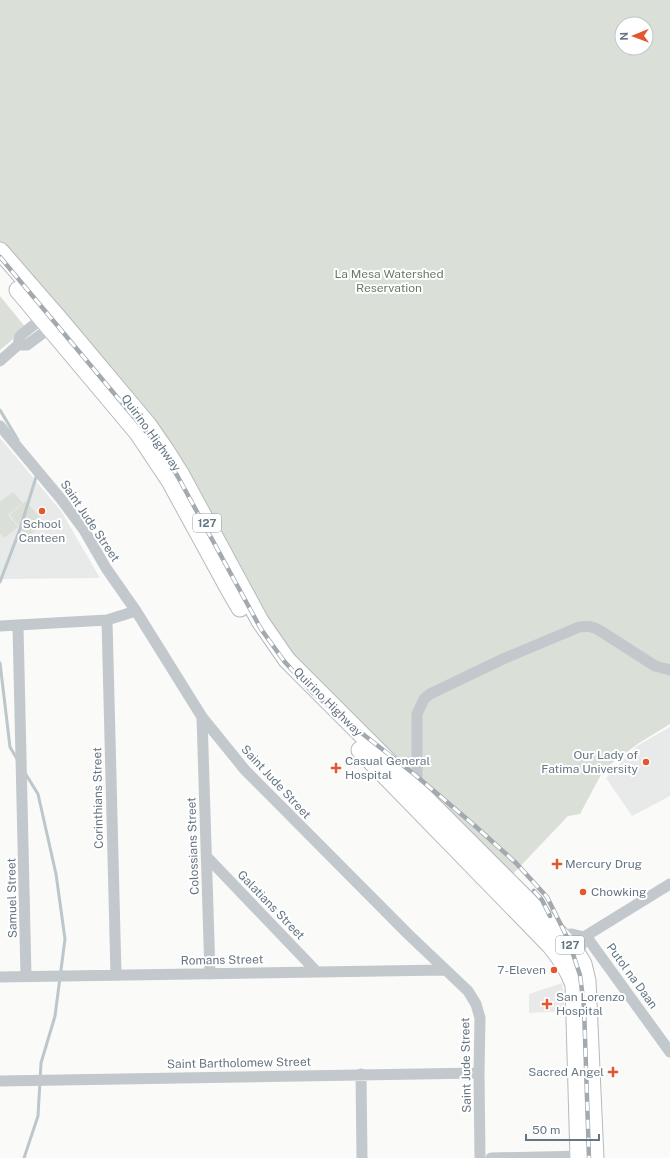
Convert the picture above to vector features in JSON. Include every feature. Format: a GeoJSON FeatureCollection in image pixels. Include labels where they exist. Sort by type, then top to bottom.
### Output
{"type":"FeatureCollection","features":[{"type":"Feature","properties":{"kind":"main road","name":"Quirino Highway"},"geometry":{"type":"LineString","coordinates":[[0,251],[52,319]]}},
{"type":"Feature","properties":{"kind":"main road","name":"Quirino Highway"},"geometry":{"type":"LineString","coordinates":[[0,268],[52,319],[148,425],[166,450],[181,475],[260,621],[287,660],[413,794],[550,945],[577,946]]}},
{"type":"Feature","properties":{"kind":"main road","name":"Quirino Highway"},"geometry":{"type":"LineString","coordinates":[[413,794],[562,935],[577,946]]}},
{"type":"Feature","properties":{"kind":"main road","name":"Quirino Highway"},"geometry":{"type":"LineString","coordinates":[[577,946],[570,971],[574,985],[587,1157]]}},
{"type":"Feature","properties":{"kind":"street"},"geometry":{"type":"LineString","coordinates":[[0,360],[18,345],[20,336],[52,319]]}},
{"type":"Feature","properties":{"kind":"street","name":"Saint Jude Street"},"geometry":{"type":"LineString","coordinates":[[0,426],[61,499],[84,530],[106,568],[136,611],[202,717],[245,770],[444,970],[468,992],[480,1018],[480,1158]]}},
{"type":"Feature","properties":{"kind":"street"},"geometry":{"type":"LineString","coordinates":[[0,626],[107,620],[136,611]]}},
{"type":"Feature","properties":{"kind":"street","name":"Corinthians Street"},"geometry":{"type":"LineString","coordinates":[[107,620],[116,975]]}},
{"type":"Feature","properties":{"kind":"street","name":"Samuel Street"},"geometry":{"type":"LineString","coordinates":[[18,626],[26,976]]}},
{"type":"Feature","properties":{"kind":"street"},"geometry":{"type":"LineString","coordinates":[[413,794],[417,714],[424,699],[430,694],[503,659],[579,627],[587,626],[599,630],[655,666],[670,670]]}},
{"type":"Feature","properties":{"kind":"street","name":"Colossians Street"},"geometry":{"type":"LineString","coordinates":[[202,717],[210,974]]}},
{"type":"Feature","properties":{"kind":"street","name":"Galatians Street"},"geometry":{"type":"LineString","coordinates":[[206,857],[317,972]]}},
{"type":"Feature","properties":{"kind":"street"},"geometry":{"type":"LineString","coordinates":[[577,946],[670,884]]}},
{"type":"Feature","properties":{"kind":"street","name":"Putol na Daan"},"geometry":{"type":"LineString","coordinates":[[577,946],[670,1052]]}},
{"type":"Feature","properties":{"kind":"street","name":"Romans Street"},"geometry":{"type":"LineString","coordinates":[[0,977],[444,970]]}},
{"type":"Feature","properties":{"kind":"street","name":"Saint Bartholomew Street"},"geometry":{"type":"LineString","coordinates":[[0,1081],[479,1073]]}},
{"type":"Feature","properties":{"kind":"street"},"geometry":{"type":"LineString","coordinates":[[361,1074],[362,1158]]}},
{"type":"Feature","properties":{"kind":"street"},"geometry":{"type":"LineString","coordinates":[[491,1158],[587,1157]]}},
{"type":"Feature","properties":{"kind":"shaded area"},"geometry":{"type":"Polygon","coordinates":[[[0,438],[61,511],[100,578],[0,579],[0,438]]]}},
{"type":"Feature","properties":{"kind":"shaded area","name":"Our Lady of Fatima University"},"geometry":{"type":"Polygon","coordinates":[[[670,727],[670,796],[632,816],[606,778],[637,746],[670,727]]]}},
{"type":"Feature","properties":{"kind":"shaded area","name":"San Lorenzo Hospital"},"geometry":{"type":"Polygon","coordinates":[[[562,983],[565,1011],[529,1013],[529,994],[562,983]]]}},
{"type":"Feature","properties":{"kind":"green space","name":"La Mesa Watershed Reservation"},"geometry":{"type":"Polygon","coordinates":[[[0,0],[670,0],[670,724],[639,743],[604,769],[580,814],[568,816],[511,876],[260,621],[0,251],[0,0]]]}},
{"type":"Feature","properties":{"kind":"green space"},"geometry":{"type":"Polygon","coordinates":[[[0,296],[26,328],[0,350],[0,296]]]}},
{"type":"Feature","properties":{"kind":"green space"},"geometry":{"type":"Polygon","coordinates":[[[13,492],[23,503],[8,515],[18,527],[4,538],[0,533],[0,502],[13,492]]]}},
{"type":"Feature","properties":{"kind":"green space"},"geometry":{"type":"Polygon","coordinates":[[[26,501],[44,523],[27,537],[10,515],[26,501]]]}},
{"type":"Feature","properties":{"kind":"waterway"},"geometry":{"type":"LineString","coordinates":[[0,410],[18,440]]}},
{"type":"Feature","properties":{"kind":"waterway"},"geometry":{"type":"LineString","coordinates":[[0,582],[20,529],[37,474]]}},
{"type":"Feature","properties":{"kind":"waterway"},"geometry":{"type":"LineString","coordinates":[[0,663],[10,747],[17,759]]}},
{"type":"Feature","properties":{"kind":"waterway"},"geometry":{"type":"LineString","coordinates":[[24,1158],[38,1116],[41,1063],[55,1016],[65,939],[56,874],[38,794],[25,773]]}},
{"type":"Feature","properties":{"kind":"railway"},"geometry":{"type":"LineString","coordinates":[[0,257],[163,452],[261,629],[284,661],[312,692],[341,717],[414,774],[474,825],[516,863],[547,897],[568,939],[580,975],[584,1007],[589,1158]]}},
{"type":"Feature","properties":{"kind":"railway"},"geometry":{"type":"LineString","coordinates":[[534,891],[542,900],[550,916]]}},
{"type":"Feature","properties":{"kind":"place","name":"School Canteen"},"geometry":{"type":"Point","coordinates":[42,511]}},
{"type":"Feature","properties":{"kind":"place","name":"Our Lady of Fatima University"},"geometry":{"type":"Point","coordinates":[646,762]}},
{"type":"Feature","properties":{"kind":"place","name":"Casual General Hospital"},"geometry":{"type":"Point","coordinates":[336,768]}},
{"type":"Feature","properties":{"kind":"place","name":"Mercury Drug"},"geometry":{"type":"Point","coordinates":[557,864]}},
{"type":"Feature","properties":{"kind":"place","name":"Chowking"},"geometry":{"type":"Point","coordinates":[583,892]}},
{"type":"Feature","properties":{"kind":"place","name":"7-Eleven"},"geometry":{"type":"Point","coordinates":[554,970]}},
{"type":"Feature","properties":{"kind":"place","name":"San Lorenzo Hospital"},"geometry":{"type":"Point","coordinates":[547,1004]}},
{"type":"Feature","properties":{"kind":"place","name":"Sacred Angel"},"geometry":{"type":"Point","coordinates":[613,1072]}}]}
